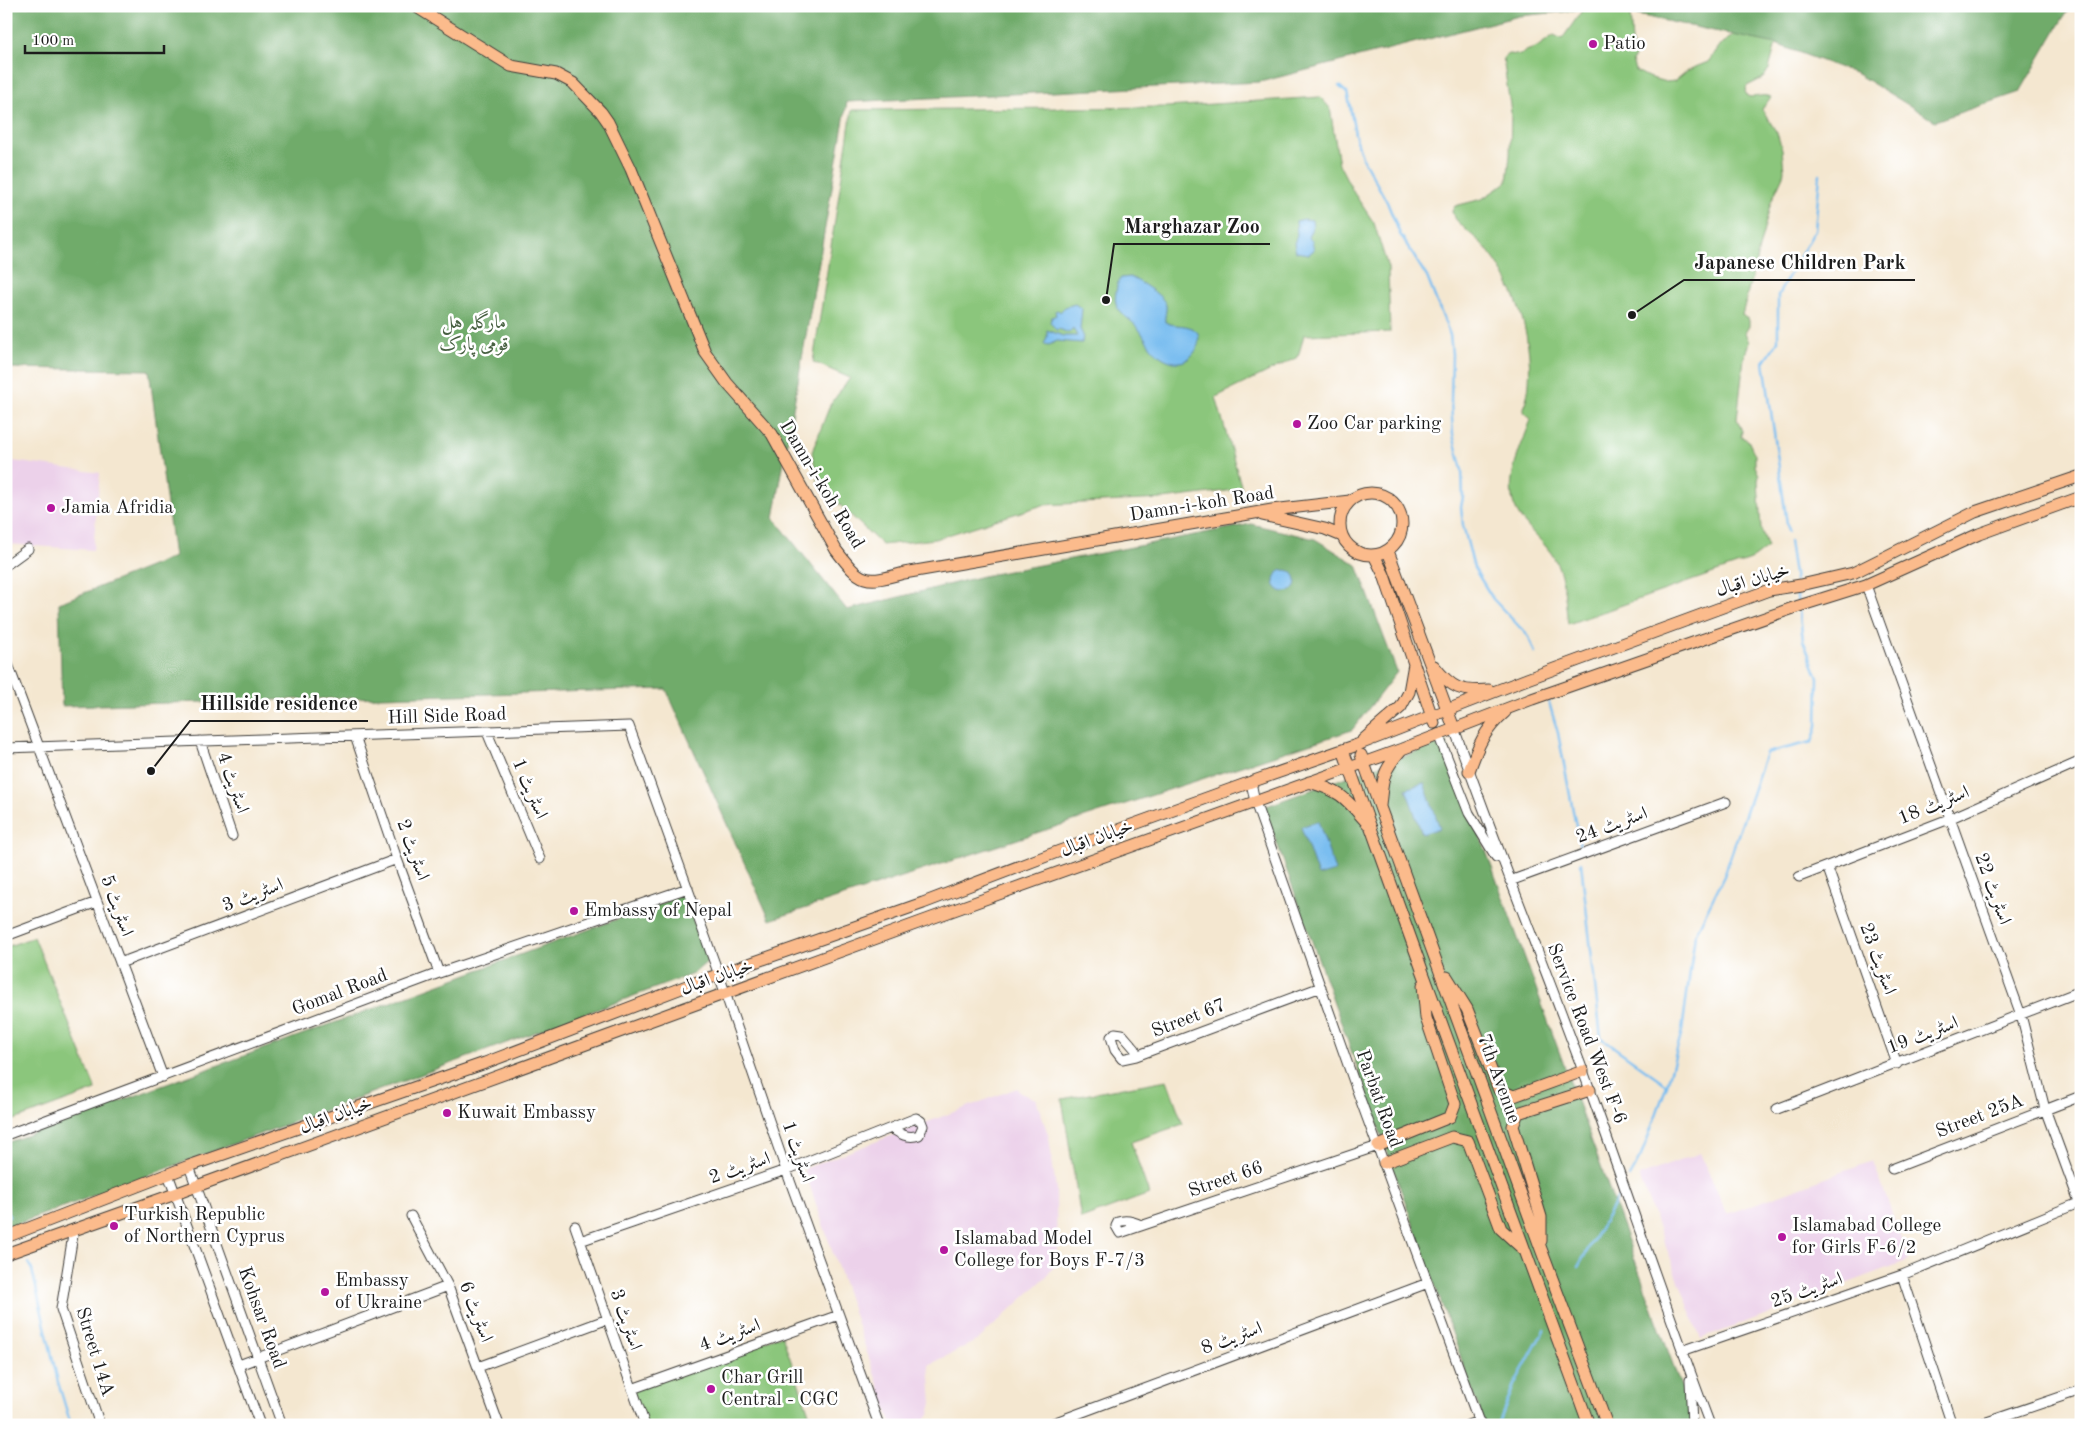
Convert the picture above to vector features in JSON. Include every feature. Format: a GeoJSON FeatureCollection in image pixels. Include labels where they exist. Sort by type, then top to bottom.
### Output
{"type":"FeatureCollection","features":[{"type":"Feature","properties":{"kind":"main road","name":"Damn-i-koh Road"},"geometry":{"type":"LineString","coordinates":[[415,6],[511,66],[548,72],[564,77],[580,89],[601,112],[617,138],[631,169],[705,352],[727,383],[772,434],[836,550],[847,564],[862,577],[877,580],[904,573],[1272,510],[1350,501]]}},
{"type":"Feature","properties":{"kind":"main road","name":"خیابان اقبال"},"geometry":{"type":"LineString","coordinates":[[6,1236],[189,1166],[484,1063],[719,975],[1432,718],[1498,690],[1769,590],[1854,573],[1975,512],[2081,476]]}},
{"type":"Feature","properties":{"kind":"main road"},"geometry":{"type":"LineString","coordinates":[[1374,493],[1387,497],[1395,504],[1400,513],[1401,534],[1396,544],[1388,551],[1374,555],[1364,555],[1347,545],[1342,536],[1340,518],[1344,509],[1350,501],[1361,495],[1374,493]]}},
{"type":"Feature","properties":{"kind":"main road","name":"خیابان اقبال"},"geometry":{"type":"LineString","coordinates":[[6,1254],[725,994],[929,918],[1255,802],[1532,699],[1799,606],[1866,585],[1979,534],[2081,498]]}},
{"type":"Feature","properties":{"kind":"main road"},"geometry":{"type":"LineString","coordinates":[[1257,514],[1325,530],[1342,536]]}},
{"type":"Feature","properties":{"kind":"main road"},"geometry":{"type":"LineString","coordinates":[[1388,551],[1448,711]]}},
{"type":"Feature","properties":{"kind":"main road"},"geometry":{"type":"LineString","coordinates":[[1374,555],[1384,575],[1438,734]]}},
{"type":"Feature","properties":{"kind":"main road"},"geometry":{"type":"LineString","coordinates":[[1427,657],[1444,678],[1454,686],[1469,691],[1498,690]]}},
{"type":"Feature","properties":{"kind":"main road"},"geometry":{"type":"LineString","coordinates":[[1358,745],[1401,707],[1410,692],[1414,664]]}},
{"type":"Feature","properties":{"kind":"main road"},"geometry":{"type":"LineString","coordinates":[[1469,771],[1479,744],[1491,724],[1510,707]]}},
{"type":"Feature","properties":{"kind":"main road","name":"Service Road West F-6"},"geometry":{"type":"LineString","coordinates":[[1448,711],[1454,728]]}},
{"type":"Feature","properties":{"kind":"main road","name":"7th Avenue"},"geometry":{"type":"LineString","coordinates":[[1358,745],[1379,809],[1607,1425]]}},
{"type":"Feature","properties":{"kind":"main road"},"geometry":{"type":"LineString","coordinates":[[1379,809],[1384,776],[1388,765],[1402,748]]}},
{"type":"Feature","properties":{"kind":"main road","name":"7th Avenue"},"geometry":{"type":"LineString","coordinates":[[1343,750],[1351,767],[1420,967],[1528,1254],[1589,1425]]}},
{"type":"Feature","properties":{"kind":"main road"},"geometry":{"type":"LineString","coordinates":[[1309,782],[1331,788],[1342,794],[1372,829]]}},
{"type":"Feature","properties":{"kind":"main road"},"geometry":{"type":"LineString","coordinates":[[1435,959],[1468,1009],[1499,1090],[1514,1096],[1583,1071]]}},
{"type":"Feature","properties":{"kind":"main road"},"geometry":{"type":"LineString","coordinates":[[1378,1146],[1450,1117],[1455,1104],[1426,1018],[1420,967]]}},
{"type":"Feature","properties":{"kind":"main road"},"geometry":{"type":"LineString","coordinates":[[1541,1249],[1541,1217],[1513,1126],[1518,1113],[1590,1090]]}},
{"type":"Feature","properties":{"kind":"main road"},"geometry":{"type":"LineString","coordinates":[[1384,1163],[1452,1136],[1468,1141],[1501,1230],[1528,1254]]}},
{"type":"Feature","properties":{"kind":"street"},"geometry":{"type":"LineString","coordinates":[[6,565],[28,549]]}},
{"type":"Feature","properties":{"kind":"street","name":"اسٹریٹ 22"},"geometry":{"type":"LineString","coordinates":[[1866,585],[2021,1015],[2045,1109],[2080,1204]]}},
{"type":"Feature","properties":{"kind":"street","name":"اسٹریٹ 5"},"geometry":{"type":"LineString","coordinates":[[6,659],[162,1078]]}},
{"type":"Feature","properties":{"kind":"street","name":"Hill Side Road"},"geometry":{"type":"LineString","coordinates":[[6,748],[629,726],[688,888]]}},
{"type":"Feature","properties":{"kind":"street","name":"Service Road West F-6"},"geometry":{"type":"LineString","coordinates":[[1454,728],[1590,1090],[1682,1352],[1710,1425]]}},
{"type":"Feature","properties":{"kind":"street","name":"اسٹریٹ 1"},"geometry":{"type":"LineString","coordinates":[[488,732],[540,859]]}},
{"type":"Feature","properties":{"kind":"street"},"geometry":{"type":"LineString","coordinates":[[1438,734],[1469,814],[1510,881]]}},
{"type":"Feature","properties":{"kind":"street","name":"اسٹریٹ 2"},"geometry":{"type":"LineString","coordinates":[[355,736],[397,859],[439,973]]}},
{"type":"Feature","properties":{"kind":"street","name":"اسٹریٹ 4"},"geometry":{"type":"LineString","coordinates":[[200,741],[232,836]]}},
{"type":"Feature","properties":{"kind":"street","name":"اسٹریٹ 18"},"geometry":{"type":"LineString","coordinates":[[1799,877],[1949,819],[2081,761]]}},
{"type":"Feature","properties":{"kind":"street","name":"Parbat Road"},"geometry":{"type":"LineString","coordinates":[[1251,782],[1255,802],[1320,987],[1479,1423]]}},
{"type":"Feature","properties":{"kind":"street","name":"اسٹریٹ 24"},"geometry":{"type":"LineString","coordinates":[[1510,881],[1726,802]]}},
{"type":"Feature","properties":{"kind":"street","name":"اسٹریٹ 3"},"geometry":{"type":"LineString","coordinates":[[120,963],[397,859]]}},
{"type":"Feature","properties":{"kind":"street","name":"اسٹریٹ 23"},"geometry":{"type":"LineString","coordinates":[[1827,866],[1897,1064]]}},
{"type":"Feature","properties":{"kind":"street","name":"اسٹریٹ 1"},"geometry":{"type":"LineString","coordinates":[[688,888],[786,1170],[879,1425]]}},
{"type":"Feature","properties":{"kind":"street","name":"Gomal Road"},"geometry":{"type":"LineString","coordinates":[[6,1135],[439,973],[688,888]]}},
{"type":"Feature","properties":{"kind":"street"},"geometry":{"type":"LineString","coordinates":[[6,936],[97,902]]}},
{"type":"Feature","properties":{"kind":"street","name":"Street 67"},"geometry":{"type":"LineString","coordinates":[[1135,1048],[1122,1034],[1115,1033],[1111,1037],[1115,1050],[1122,1059],[1136,1056],[1320,987]]}},
{"type":"Feature","properties":{"kind":"street","name":"اسٹریٹ 19"},"geometry":{"type":"LineString","coordinates":[[1777,1109],[2081,991]]}},
{"type":"Feature","properties":{"kind":"street","name":"Street 25A"},"geometry":{"type":"LineString","coordinates":[[1892,1169],[2081,1096]]}},
{"type":"Feature","properties":{"kind":"street","name":"اسٹریٹ 2"},"geometry":{"type":"LineString","coordinates":[[580,1240],[786,1170],[916,1118],[921,1121],[923,1126],[919,1135],[913,1137],[899,1133],[891,1128]]}},
{"type":"Feature","properties":{"kind":"street","name":"Street 66"},"geometry":{"type":"LineString","coordinates":[[1141,1225],[1123,1220],[1118,1222],[1116,1226],[1120,1233],[1378,1146]]}},
{"type":"Feature","properties":{"kind":"street","name":"Kohsar Road"},"geometry":{"type":"LineString","coordinates":[[189,1166],[282,1425]]}},
{"type":"Feature","properties":{"kind":"street","name":"Kohsar Road"},"geometry":{"type":"LineString","coordinates":[[168,1174],[260,1425]]}},
{"type":"Feature","properties":{"kind":"street","name":"اسٹریٹ 25"},"geometry":{"type":"LineString","coordinates":[[1682,1352],[1902,1275],[2080,1204]]}},
{"type":"Feature","properties":{"kind":"street","name":"اسٹریٹ 6"},"geometry":{"type":"LineString","coordinates":[[411,1216],[448,1286],[499,1425]]}},
{"type":"Feature","properties":{"kind":"street","name":"اسٹریٹ 3"},"geometry":{"type":"LineString","coordinates":[[575,1226],[645,1425]]}},
{"type":"Feature","properties":{"kind":"street","name":"Street 14A"},"geometry":{"type":"LineString","coordinates":[[74,1229],[61,1309],[100,1425]]}},
{"type":"Feature","properties":{"kind":"street"},"geometry":{"type":"LineString","coordinates":[[1902,1275],[1952,1425]]}},
{"type":"Feature","properties":{"kind":"street","name":"اسٹریٹ 8"},"geometry":{"type":"LineString","coordinates":[[1048,1425],[1428,1283]]}},
{"type":"Feature","properties":{"kind":"street"},"geometry":{"type":"LineString","coordinates":[[239,1366],[258,1357],[448,1286]]}},
{"type":"Feature","properties":{"kind":"street","name":"اسٹریٹ 4"},"geometry":{"type":"LineString","coordinates":[[632,1389],[839,1316]]}},
{"type":"Feature","properties":{"kind":"street"},"geometry":{"type":"LineString","coordinates":[[478,1367],[608,1319]]}},
{"type":"Feature","properties":{"kind":"street","name":"Service Road West F-6"},"geometry":{"type":"LineString","coordinates":[[1689,1371],[1692,1425]]}},
{"type":"Feature","properties":{"kind":"street"},"geometry":{"type":"LineString","coordinates":[[1978,1425],[2081,1390]]}},
{"type":"Feature","properties":{"kind":"street"},"geometry":{"type":"LineString","coordinates":[[1468,1425],[1479,1423]]}},
{"type":"Feature","properties":{"kind":"shaded area","name":"Jamia Afridia"},"geometry":{"type":"Polygon","coordinates":[[[6,460],[100,473],[93,550],[6,544],[6,460]]]}},
{"type":"Feature","properties":{"kind":"shaded area","name":"Islamabad Model College for Boys F-7/3"},"geometry":{"type":"Polygon","coordinates":[[[1017,1088],[1020,1093],[1036,1099],[1049,1137],[1056,1189],[1057,1262],[1046,1277],[978,1340],[929,1365],[932,1403],[929,1415],[921,1425],[892,1425],[804,1169],[1017,1088]]]}},
{"type":"Feature","properties":{"kind":"shaded area","name":"Islamabad College for Girls F-6/2"},"geometry":{"type":"Polygon","coordinates":[[[1700,1153],[1727,1214],[1873,1161],[1909,1260],[1701,1339],[1639,1176],[1700,1153]]]}},
{"type":"Feature","properties":{"kind":"green space","name":"مارگلہ ہل قومی پارک"},"geometry":{"type":"Polygon","coordinates":[[[6,6],[2070,6],[2020,92],[1935,121],[1857,74],[1776,44],[1604,8],[1519,16],[1260,82],[847,102],[774,518],[847,610],[983,576],[1251,524],[1315,539],[1357,565],[1397,672],[1352,730],[770,920],[666,689],[62,706],[59,603],[174,557],[149,370],[6,368],[6,6]]]}},
{"type":"Feature","properties":{"kind":"green space"},"geometry":{"type":"Polygon","coordinates":[[[1582,6],[1628,6],[1632,45],[1636,56],[1632,61],[1635,70],[1648,77],[1666,82],[1675,81],[1688,70],[1708,62],[1722,43],[1753,23],[1777,40],[1769,69],[1763,78],[1747,86],[1745,91],[1747,96],[1750,97],[1771,97],[1762,109],[1777,133],[1782,149],[1784,170],[1771,202],[1742,315],[1749,320],[1749,326],[1745,333],[1749,342],[1744,358],[1737,419],[1742,431],[1741,437],[1748,440],[1755,455],[1755,466],[1759,475],[1761,529],[1768,547],[1751,560],[1568,624],[1564,589],[1557,563],[1548,549],[1518,514],[1512,497],[1511,487],[1514,467],[1531,419],[1523,412],[1528,390],[1529,364],[1528,345],[1519,308],[1512,290],[1493,258],[1482,244],[1460,224],[1452,211],[1455,206],[1482,199],[1507,182],[1511,112],[1503,58],[1508,54],[1520,55],[1537,47],[1554,35],[1562,39],[1581,12],[1582,6]]]}},
{"type":"Feature","properties":{"kind":"green space"},"geometry":{"type":"Polygon","coordinates":[[[1320,97],[1330,108],[1339,164],[1354,193],[1374,223],[1388,268],[1390,332],[1304,335],[1298,357],[1216,397],[1242,489],[1163,499],[1043,505],[935,539],[882,545],[819,485],[812,452],[830,405],[850,378],[813,362],[852,110],[1167,107],[1320,97]]]}},
{"type":"Feature","properties":{"kind":"green space"},"geometry":{"type":"Polygon","coordinates":[[[1446,741],[1695,1425],[1485,1425],[1264,807],[1446,741]]]}},
{"type":"Feature","properties":{"kind":"green space"},"geometry":{"type":"Polygon","coordinates":[[[683,895],[708,961],[693,974],[6,1228],[6,1143],[683,895]]]}},
{"type":"Feature","properties":{"kind":"green space"},"geometry":{"type":"Polygon","coordinates":[[[34,937],[96,1090],[6,1123],[6,947],[34,937]]]}},
{"type":"Feature","properties":{"kind":"green space"},"geometry":{"type":"Polygon","coordinates":[[[1167,1080],[1183,1124],[1131,1142],[1149,1194],[1081,1219],[1062,1099],[1167,1080]]]}},
{"type":"Feature","properties":{"kind":"green space"},"geometry":{"type":"Polygon","coordinates":[[[782,1335],[813,1425],[645,1425],[632,1389],[782,1335]]]}},
{"type":"Feature","properties":{"kind":"water"},"geometry":{"type":"Polygon","coordinates":[[[1312,220],[1313,226],[1308,237],[1312,241],[1314,250],[1309,254],[1296,252],[1294,243],[1297,236],[1296,221],[1312,220]]]}},
{"type":"Feature","properties":{"kind":"water"},"geometry":{"type":"Polygon","coordinates":[[[1130,277],[1161,297],[1166,305],[1165,322],[1191,327],[1198,333],[1197,347],[1188,359],[1177,362],[1160,356],[1151,347],[1138,328],[1118,309],[1115,299],[1118,283],[1121,278],[1130,277]]]}},
{"type":"Feature","properties":{"kind":"water"},"geometry":{"type":"Polygon","coordinates":[[[1075,304],[1082,309],[1080,329],[1083,335],[1082,343],[1057,341],[1049,345],[1044,344],[1047,330],[1063,336],[1077,336],[1073,328],[1069,333],[1059,329],[1056,330],[1050,322],[1052,317],[1056,315],[1055,311],[1058,310],[1060,312],[1065,307],[1075,304]]]}},
{"type":"Feature","properties":{"kind":"water"},"geometry":{"type":"Polygon","coordinates":[[[1285,570],[1293,573],[1296,581],[1293,589],[1285,592],[1277,589],[1274,581],[1277,573],[1285,570]]]}},
{"type":"Feature","properties":{"kind":"water"},"geometry":{"type":"Polygon","coordinates":[[[1424,783],[1440,828],[1422,834],[1406,789],[1424,783]]]}},
{"type":"Feature","properties":{"kind":"water"},"geometry":{"type":"Polygon","coordinates":[[[1318,821],[1335,871],[1318,876],[1301,827],[1318,821]]]}},
{"type":"Feature","properties":{"kind":"waterway"},"geometry":{"type":"LineString","coordinates":[[1339,86],[1347,93],[1355,134],[1362,157],[1387,202],[1400,234],[1427,277],[1450,335],[1453,435],[1462,470],[1463,497],[1461,507],[1463,525],[1474,568],[1493,599],[1529,637],[1535,653]]}},
{"type":"Feature","properties":{"kind":"waterway"},"geometry":{"type":"LineString","coordinates":[[1788,531],[1764,362],[1778,341],[1778,295],[1815,230],[1820,174]]}},
{"type":"Feature","properties":{"kind":"waterway"},"geometry":{"type":"LineString","coordinates":[[1789,541],[1795,581]]}},
{"type":"Feature","properties":{"kind":"waterway"},"geometry":{"type":"LineString","coordinates":[[1796,589],[1798,604]]}},
{"type":"Feature","properties":{"kind":"waterway"},"geometry":{"type":"LineString","coordinates":[[1667,1085],[1682,1031],[1695,935],[1724,876],[1766,753],[1812,742],[1817,727],[1818,678],[1803,640],[1799,609]]}},
{"type":"Feature","properties":{"kind":"waterway"},"geometry":{"type":"LineString","coordinates":[[1548,699],[1558,733],[1580,847]]}},
{"type":"Feature","properties":{"kind":"waterway"},"geometry":{"type":"LineString","coordinates":[[1581,863],[1601,1038],[1667,1085],[1641,1156],[1629,1177]]}},
{"type":"Feature","properties":{"kind":"waterway"},"geometry":{"type":"LineString","coordinates":[[1578,1267],[1619,1195]]}},
{"type":"Feature","properties":{"kind":"waterway"},"geometry":{"type":"LineString","coordinates":[[6,1210],[9,1216]]}},
{"type":"Feature","properties":{"kind":"waterway"},"geometry":{"type":"LineString","coordinates":[[28,1263],[32,1270],[58,1382],[71,1425]]}},
{"type":"Feature","properties":{"kind":"waterway"},"geometry":{"type":"LineString","coordinates":[[1498,1425],[1514,1385],[1544,1330]]}},
{"type":"Feature","properties":{"kind":"place","name":"Patio"},"geometry":{"type":"Point","coordinates":[1593,44]}},
{"type":"Feature","properties":{"kind":"place","name":"Marghazar Zoo"},"geometry":{"type":"Point","coordinates":[1106,300]}},
{"type":"Feature","properties":{"kind":"place","name":"Japanese Children Park"},"geometry":{"type":"Point","coordinates":[1632,315]}},
{"type":"Feature","properties":{"kind":"place","name":"Zoo Car parking"},"geometry":{"type":"Point","coordinates":[1297,424]}},
{"type":"Feature","properties":{"kind":"place","name":"Jamia Afridia"},"geometry":{"type":"Point","coordinates":[51,508]}},
{"type":"Feature","properties":{"kind":"place","name":"Hillside residence"},"geometry":{"type":"Point","coordinates":[151,771]}},
{"type":"Feature","properties":{"kind":"place","name":"Embassy of Nepal"},"geometry":{"type":"Point","coordinates":[574,911]}},
{"type":"Feature","properties":{"kind":"place","name":"Kuwait Embassy"},"geometry":{"type":"Point","coordinates":[447,1113]}},
{"type":"Feature","properties":{"kind":"place","name":"Turkish Republic of Northern Cyprus"},"geometry":{"type":"Point","coordinates":[114,1226]}},
{"type":"Feature","properties":{"kind":"place","name":"Islamabad College for Girls F-6/2"},"geometry":{"type":"Point","coordinates":[1782,1237]}},
{"type":"Feature","properties":{"kind":"place","name":"Islamabad Model College for Boys F-7/3"},"geometry":{"type":"Point","coordinates":[944,1250]}},
{"type":"Feature","properties":{"kind":"place","name":"Embassy of Ukraine"},"geometry":{"type":"Point","coordinates":[325,1292]}},
{"type":"Feature","properties":{"kind":"place","name":"Char Grill Central - CGC"},"geometry":{"type":"Point","coordinates":[711,1389]}}]}
